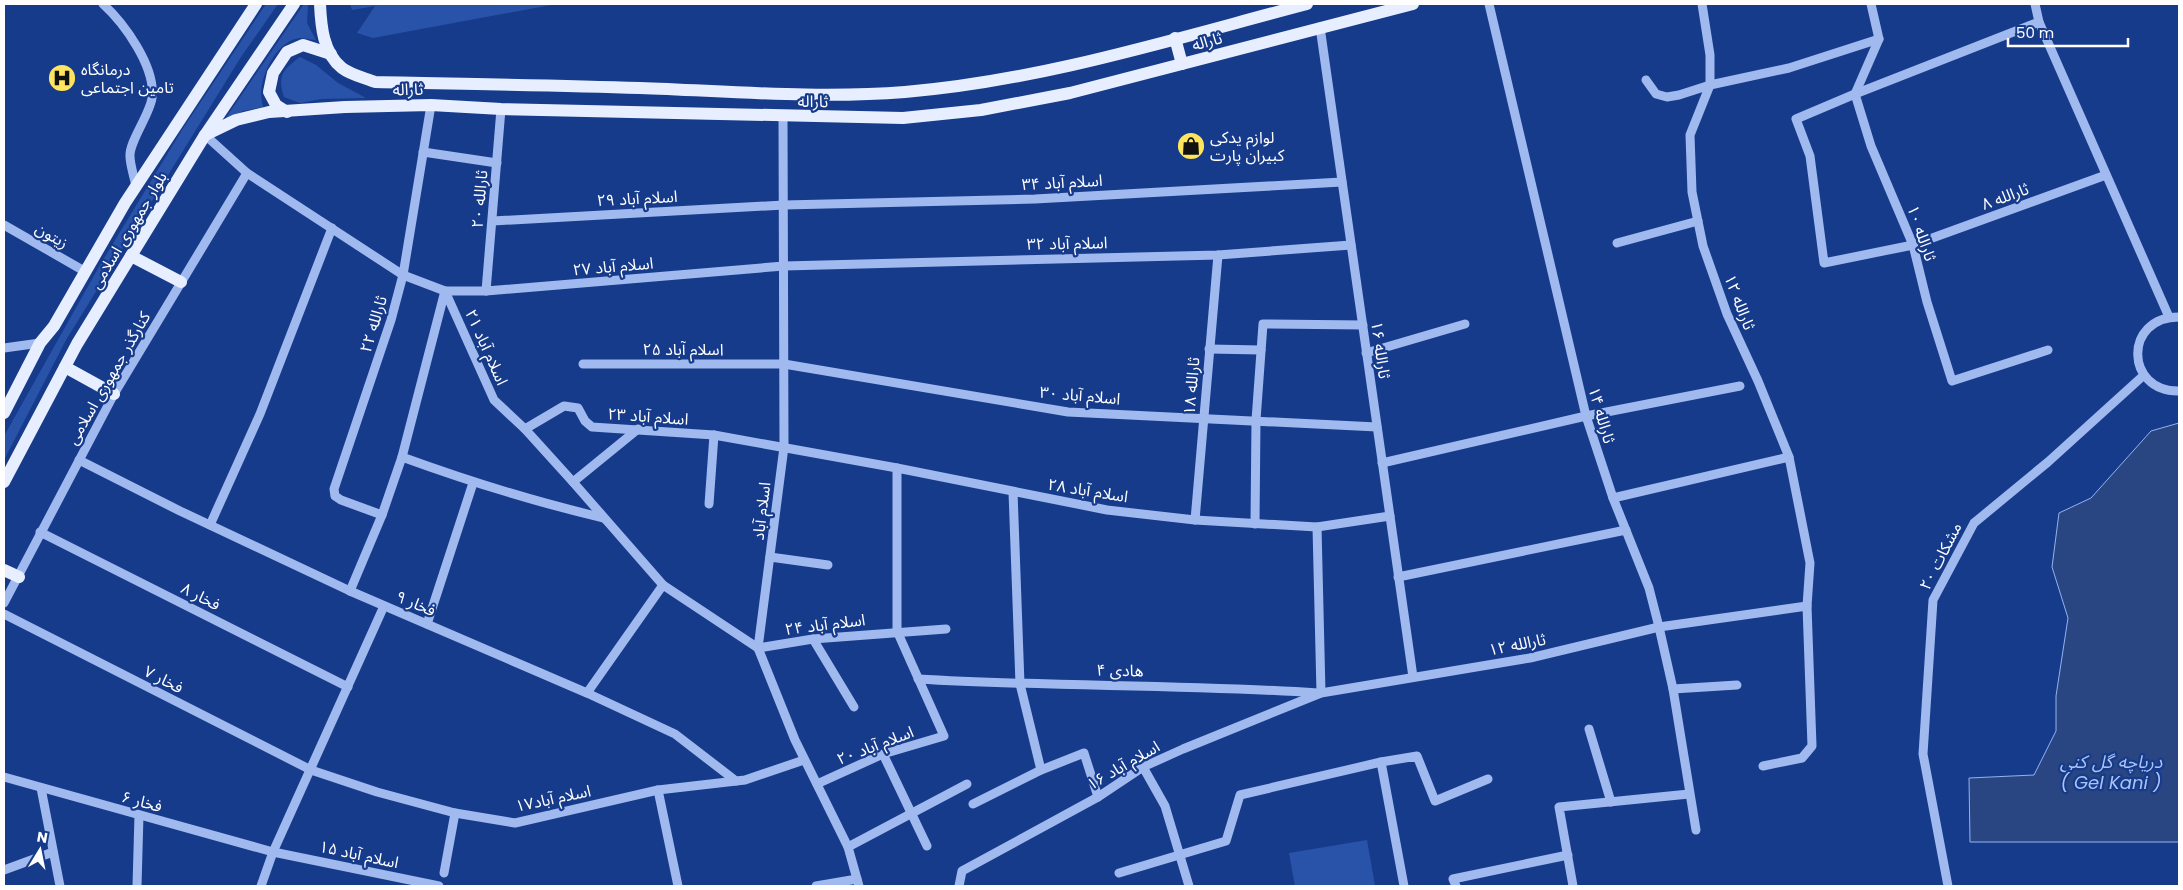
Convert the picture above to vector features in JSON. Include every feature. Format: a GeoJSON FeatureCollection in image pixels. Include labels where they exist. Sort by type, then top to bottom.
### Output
{"type":"FeatureCollection","features":[{"type":"Feature","properties":{"kind":"main road","name":"بلوار جمهوری اسلامی"},"geometry":{"type":"LineString","coordinates":[[4,414],[40,343],[54,326],[136,186],[256,4]]}},
{"type":"Feature","properties":{"kind":"main road","name":"بلوار جمهوری اسلامی"},"geometry":{"type":"LineString","coordinates":[[4,482],[65,366],[131,256],[205,135],[294,4]]}},
{"type":"Feature","properties":{"kind":"main road","name":"ثاراله"},"geometry":{"type":"LineString","coordinates":[[320,4],[321,30],[331,54],[342,68],[375,82],[798,94],[904,92],[979,82],[1081,62],[1307,4]]}},
{"type":"Feature","properties":{"kind":"main road","name":"ثاراله"},"geometry":{"type":"LineString","coordinates":[[205,135],[236,120],[269,112],[345,107],[431,105],[502,110],[903,118],[982,110],[1070,93],[1320,26],[1413,4]]}},
{"type":"Feature","properties":{"kind":"main road"},"geometry":{"type":"LineString","coordinates":[[1175,38],[1182,64]]}},
{"type":"Feature","properties":{"kind":"main road"},"geometry":{"type":"LineString","coordinates":[[287,112],[276,106],[269,92],[273,73],[287,52],[303,45],[331,54]]}},
{"type":"Feature","properties":{"kind":"main road"},"geometry":{"type":"LineString","coordinates":[[131,256],[181,282]]}},
{"type":"Feature","properties":{"kind":"main road"},"geometry":{"type":"LineString","coordinates":[[65,366],[114,394]]}},
{"type":"Feature","properties":{"kind":"main road"},"geometry":{"type":"LineString","coordinates":[[4,570],[19,578]]}},
{"type":"Feature","properties":{"kind":"street"},"geometry":{"type":"LineString","coordinates":[[103,4],[112,12],[134,40],[150,77],[152,98],[129,154],[136,186]]}},
{"type":"Feature","properties":{"kind":"street","name":"ثارالله ۱۴"},"geometry":{"type":"LineString","coordinates":[[1489,4],[1586,416],[1613,498],[1649,588],[1673,689],[1696,830]]}},
{"type":"Feature","properties":{"kind":"street","name":"ثارالله ۱۲"},"geometry":{"type":"LineString","coordinates":[[1702,4],[1710,55],[1710,85],[1690,135],[1692,192],[1704,246],[1727,314],[1758,380],[1789,457],[1810,563],[1807,606],[1812,746],[1802,758],[1763,766]]}},
{"type":"Feature","properties":{"kind":"street"},"geometry":{"type":"LineString","coordinates":[[1855,94],[1880,39],[1871,4]]}},
{"type":"Feature","properties":{"kind":"street"},"geometry":{"type":"LineString","coordinates":[[2035,4],[2039,22],[2169,317]]}},
{"type":"Feature","properties":{"kind":"street"},"geometry":{"type":"LineString","coordinates":[[1855,94],[2039,22]]}},
{"type":"Feature","properties":{"kind":"street","name":"ثارالله ۱۶"},"geometry":{"type":"LineString","coordinates":[[1320,26],[1412,677]]}},
{"type":"Feature","properties":{"kind":"street"},"geometry":{"type":"LineString","coordinates":[[1646,80],[1656,94],[1667,97],[1679,95],[1710,85],[1789,68],[1880,39]]}},
{"type":"Feature","properties":{"kind":"street","name":"ثارالله ۱۰"},"geometry":{"type":"LineString","coordinates":[[1855,94],[1871,146],[1914,245],[1927,302],[1952,381],[2048,350]]}},
{"type":"Feature","properties":{"kind":"street","name":"ثارالله ۸"},"geometry":{"type":"LineString","coordinates":[[1855,94],[1796,119],[1810,156],[1824,263],[1914,245],[2106,175]]}},
{"type":"Feature","properties":{"kind":"street","name":"ثارالله ۲۲"},"geometry":{"type":"LineString","coordinates":[[382,515],[341,500],[335,496],[334,489],[388,330],[403,275],[431,105]]}},
{"type":"Feature","properties":{"kind":"street","name":"ثارالله ۲۰"},"geometry":{"type":"LineString","coordinates":[[486,291],[502,110]]}},
{"type":"Feature","properties":{"kind":"street","name":"اسلام آباد"},"geometry":{"type":"LineString","coordinates":[[783,117],[784,447],[758,648],[804,760],[848,847],[858,883]]}},
{"type":"Feature","properties":{"kind":"street"},"geometry":{"type":"LineString","coordinates":[[205,135],[247,173],[403,275],[446,291],[402,457],[382,515],[350,590]]}},
{"type":"Feature","properties":{"kind":"street"},"geometry":{"type":"LineString","coordinates":[[423,152],[497,163]]}},
{"type":"Feature","properties":{"kind":"street","name":"کنارگذر جمهوری اسلامی"},"geometry":{"type":"LineString","coordinates":[[4,603],[19,578],[40,532],[114,394],[247,173]]}},
{"type":"Feature","properties":{"kind":"street","name":"اسلام آباد ۳۴"},"geometry":{"type":"LineString","coordinates":[[784,205],[1035,199],[1342,182]]}},
{"type":"Feature","properties":{"kind":"street","name":"اسلام آباد ۲۹"},"geometry":{"type":"LineString","coordinates":[[493,221],[784,205]]}},
{"type":"Feature","properties":{"kind":"street"},"geometry":{"type":"LineString","coordinates":[[1617,243],[1698,220]]}},
{"type":"Feature","properties":{"kind":"street","name":"زیتون"},"geometry":{"type":"LineString","coordinates":[[4,225],[86,272]]}},
{"type":"Feature","properties":{"kind":"street"},"geometry":{"type":"LineString","coordinates":[[210,525],[260,414],[332,228]]}},
{"type":"Feature","properties":{"kind":"street","name":"اسلام آباد ۳۲"},"geometry":{"type":"LineString","coordinates":[[784,266],[1218,255],[1351,245]]}},
{"type":"Feature","properties":{"kind":"street","name":"ثارالله ۱۸"},"geometry":{"type":"LineString","coordinates":[[1195,520],[1218,255]]}},
{"type":"Feature","properties":{"kind":"street","name":"اسلام آباد ۲۷"},"geometry":{"type":"LineString","coordinates":[[446,291],[486,291],[784,266]]}},
{"type":"Feature","properties":{"kind":"street","name":"اسلام آباد ۲۱"},"geometry":{"type":"LineString","coordinates":[[446,291],[494,400],[525,429],[574,482],[663,585],[758,648]]}},
{"type":"Feature","properties":{"kind":"street"},"geometry":{"type":"LineString","coordinates":[[2179,317],[2169,317],[2152,324],[2140,339],[2138,358],[2144,375],[2159,388],[2179,391]]}},
{"type":"Feature","properties":{"kind":"street"},"geometry":{"type":"LineString","coordinates":[[1255,524],[1256,420],[1263,324],[1363,326]]}},
{"type":"Feature","properties":{"kind":"street"},"geometry":{"type":"LineString","coordinates":[[1366,353],[1465,324]]}},
{"type":"Feature","properties":{"kind":"street"},"geometry":{"type":"LineString","coordinates":[[4,348],[40,343]]}},
{"type":"Feature","properties":{"kind":"street"},"geometry":{"type":"LineString","coordinates":[[1209,348],[1261,350]]}},
{"type":"Feature","properties":{"kind":"street","name":"اسلام آباد ۲۵"},"geometry":{"type":"LineString","coordinates":[[583,364],[784,364]]}},
{"type":"Feature","properties":{"kind":"street","name":"اسلام آباد ۳۰"},"geometry":{"type":"LineString","coordinates":[[784,364],[1068,412],[1256,420],[1377,428]]}},
{"type":"Feature","properties":{"kind":"street","name":"مشکات ۲۰"},"geometry":{"type":"LineString","coordinates":[[1948,886],[1923,754],[1933,600],[1974,524],[2048,462],[2144,375]]}},
{"type":"Feature","properties":{"kind":"street"},"geometry":{"type":"LineString","coordinates":[[1382,463],[1586,416],[1740,386]]}},
{"type":"Feature","properties":{"kind":"street","name":"اسلام آباد ۲۳"},"geometry":{"type":"LineString","coordinates":[[525,429],[564,406],[571,406],[578,408],[585,421],[592,427],[714,435],[784,447]]}},
{"type":"Feature","properties":{"kind":"street"},"geometry":{"type":"LineString","coordinates":[[574,482],[638,429]]}},
{"type":"Feature","properties":{"kind":"street"},"geometry":{"type":"LineString","coordinates":[[709,504],[714,435]]}},
{"type":"Feature","properties":{"kind":"street","name":"اسلام آباد ۲۸"},"geometry":{"type":"LineString","coordinates":[[784,447],[1107,510],[1195,520],[1317,526],[1390,516]]}},
{"type":"Feature","properties":{"kind":"street"},"geometry":{"type":"LineString","coordinates":[[402,457],[473,483],[604,518]]}},
{"type":"Feature","properties":{"kind":"street"},"geometry":{"type":"LineString","coordinates":[[1613,498],[1789,457]]}},
{"type":"Feature","properties":{"kind":"street","name":"فخار ۹"},"geometry":{"type":"LineString","coordinates":[[79,460],[210,525],[384,606],[587,693],[675,734],[736,781]]}},
{"type":"Feature","properties":{"kind":"street"},"geometry":{"type":"LineString","coordinates":[[897,468],[897,631],[918,679]]}},
{"type":"Feature","properties":{"kind":"street"},"geometry":{"type":"LineString","coordinates":[[426,624],[473,483]]}},
{"type":"Feature","properties":{"kind":"street"},"geometry":{"type":"LineString","coordinates":[[1013,492],[1020,684],[1042,770]]}},
{"type":"Feature","properties":{"kind":"street"},"geometry":{"type":"LineString","coordinates":[[1317,526],[1320,693]]}},
{"type":"Feature","properties":{"kind":"street"},"geometry":{"type":"LineString","coordinates":[[1398,578],[1626,530]]}},
{"type":"Feature","properties":{"kind":"street","name":"فخار ۸"},"geometry":{"type":"LineString","coordinates":[[40,532],[348,687]]}},
{"type":"Feature","properties":{"kind":"street"},"geometry":{"type":"LineString","coordinates":[[770,557],[828,566]]}},
{"type":"Feature","properties":{"kind":"street"},"geometry":{"type":"LineString","coordinates":[[587,693],[663,585]]}},
{"type":"Feature","properties":{"kind":"street"},"geometry":{"type":"LineString","coordinates":[[260,886],[273,852],[384,606]]}},
{"type":"Feature","properties":{"kind":"street","name":"ثارالله ۱۲"},"geometry":{"type":"LineString","coordinates":[[1320,693],[1530,658],[1659,628],[1807,606]]}},
{"type":"Feature","properties":{"kind":"street","name":"فخار ۷"},"geometry":{"type":"LineString","coordinates":[[4,614],[311,770]]}},
{"type":"Feature","properties":{"kind":"street","name":"اسلام آباد ۲۴"},"geometry":{"type":"LineString","coordinates":[[758,648],[813,639],[897,631],[946,629]]}},
{"type":"Feature","properties":{"kind":"street"},"geometry":{"type":"LineString","coordinates":[[813,639],[854,707]]}},
{"type":"Feature","properties":{"kind":"street","name":"هادی ۴"},"geometry":{"type":"LineString","coordinates":[[918,679],[1020,684],[1180,686],[1320,693]]}},
{"type":"Feature","properties":{"kind":"street","name":"اسلام آباد ۲۰"},"geometry":{"type":"LineString","coordinates":[[817,784],[883,754],[944,736],[918,679]]}},
{"type":"Feature","properties":{"kind":"street"},"geometry":{"type":"LineString","coordinates":[[1673,689],[1737,685]]}},
{"type":"Feature","properties":{"kind":"street","name":"اسلام آباد ۱۶"},"geometry":{"type":"LineString","coordinates":[[959,886],[962,871],[1098,797],[1143,767],[1183,748],[1320,693]]}},
{"type":"Feature","properties":{"kind":"street"},"geometry":{"type":"LineString","coordinates":[[1589,730],[1611,802]]}},
{"type":"Feature","properties":{"kind":"street"},"geometry":{"type":"LineString","coordinates":[[973,804],[1042,770],[1084,753],[1098,797]]}},
{"type":"Feature","properties":{"kind":"street"},"geometry":{"type":"LineString","coordinates":[[883,754],[927,846]]}},
{"type":"Feature","properties":{"kind":"street"},"geometry":{"type":"LineString","coordinates":[[1120,873],[1226,841],[1240,795],[1381,762],[1417,756],[1435,801],[1488,779]]}},
{"type":"Feature","properties":{"kind":"street","name":"اسلام آباد۱۷"},"geometry":{"type":"LineString","coordinates":[[311,770],[377,792],[455,814],[515,823],[658,790],[745,780],[804,760]]}},
{"type":"Feature","properties":{"kind":"street"},"geometry":{"type":"LineString","coordinates":[[1381,762],[1404,886]]}},
{"type":"Feature","properties":{"kind":"street"},"geometry":{"type":"LineString","coordinates":[[1143,767],[1165,806],[1189,886]]}},
{"type":"Feature","properties":{"kind":"street","name":"فخار ۶"},"geometry":{"type":"LineString","coordinates":[[4,777],[273,852]]}},
{"type":"Feature","properties":{"kind":"street"},"geometry":{"type":"LineString","coordinates":[[848,847],[967,784]]}},
{"type":"Feature","properties":{"kind":"street"},"geometry":{"type":"LineString","coordinates":[[41,788],[60,886]]}},
{"type":"Feature","properties":{"kind":"street"},"geometry":{"type":"LineString","coordinates":[[658,790],[678,886]]}},
{"type":"Feature","properties":{"kind":"street"},"geometry":{"type":"LineString","coordinates":[[1573,886],[1558,807],[1689,794]]}},
{"type":"Feature","properties":{"kind":"street"},"geometry":{"type":"LineString","coordinates":[[444,873],[455,814]]}},
{"type":"Feature","properties":{"kind":"street"},"geometry":{"type":"LineString","coordinates":[[137,886],[139,815]]}},
{"type":"Feature","properties":{"kind":"street"},"geometry":{"type":"LineString","coordinates":[[4,870],[53,852]]}},
{"type":"Feature","properties":{"kind":"street","name":"اسلام آباد ۱۵"},"geometry":{"type":"LineString","coordinates":[[273,852],[438,886]]}},
{"type":"Feature","properties":{"kind":"street"},"geometry":{"type":"LineString","coordinates":[[1456,886],[1454,879],[1568,855]]}},
{"type":"Feature","properties":{"kind":"street"},"geometry":{"type":"LineString","coordinates":[[816,886],[858,883]]}},
{"type":"Feature","properties":{"kind":"shaded area"},"geometry":{"type":"Polygon","coordinates":[[[266,4],[278,4],[241,57],[66,340],[4,460],[4,436],[100,265],[182,130],[266,4]]]}},
{"type":"Feature","properties":{"kind":"shaded area"},"geometry":{"type":"Polygon","coordinates":[[[304,4],[308,4],[307,23],[316,40],[300,38],[285,44],[273,58],[264,75],[261,92],[263,107],[243,111],[223,122],[304,4]]]}},
{"type":"Feature","properties":{"kind":"shaded area"},"geometry":{"type":"Polygon","coordinates":[[[350,4],[556,4],[373,38],[357,33],[375,6],[352,10],[350,4]]]}},
{"type":"Feature","properties":{"kind":"shaded area"},"geometry":{"type":"Polygon","coordinates":[[[300,57],[316,65],[338,83],[366,98],[321,99],[300,103],[284,97],[281,83],[283,74],[300,57]]]}},
{"type":"Feature","properties":{"kind":"shaded area"},"geometry":{"type":"Polygon","coordinates":[[[1367,840],[1375,886],[1295,886],[1289,853],[1367,840]]]}},
{"type":"Feature","properties":{"kind":"water","name":"دریاچه گل کنی ( Gel Kani )"},"geometry":{"type":"Polygon","coordinates":[[[2179,423],[2179,842],[1970,842],[1969,778],[2034,775],[2056,731],[2056,696],[2068,618],[2052,567],[2059,513],[2091,498],[2151,431],[2179,423]]]}},
{"type":"Feature","properties":{"kind":"place","name":"درمانگاه تامین اجتماعی"},"geometry":{"type":"Point","coordinates":[62,78]}},
{"type":"Feature","properties":{"kind":"place","name":"لوازم یدکی کبیران پارت"},"geometry":{"type":"Point","coordinates":[1191,146]}}]}
